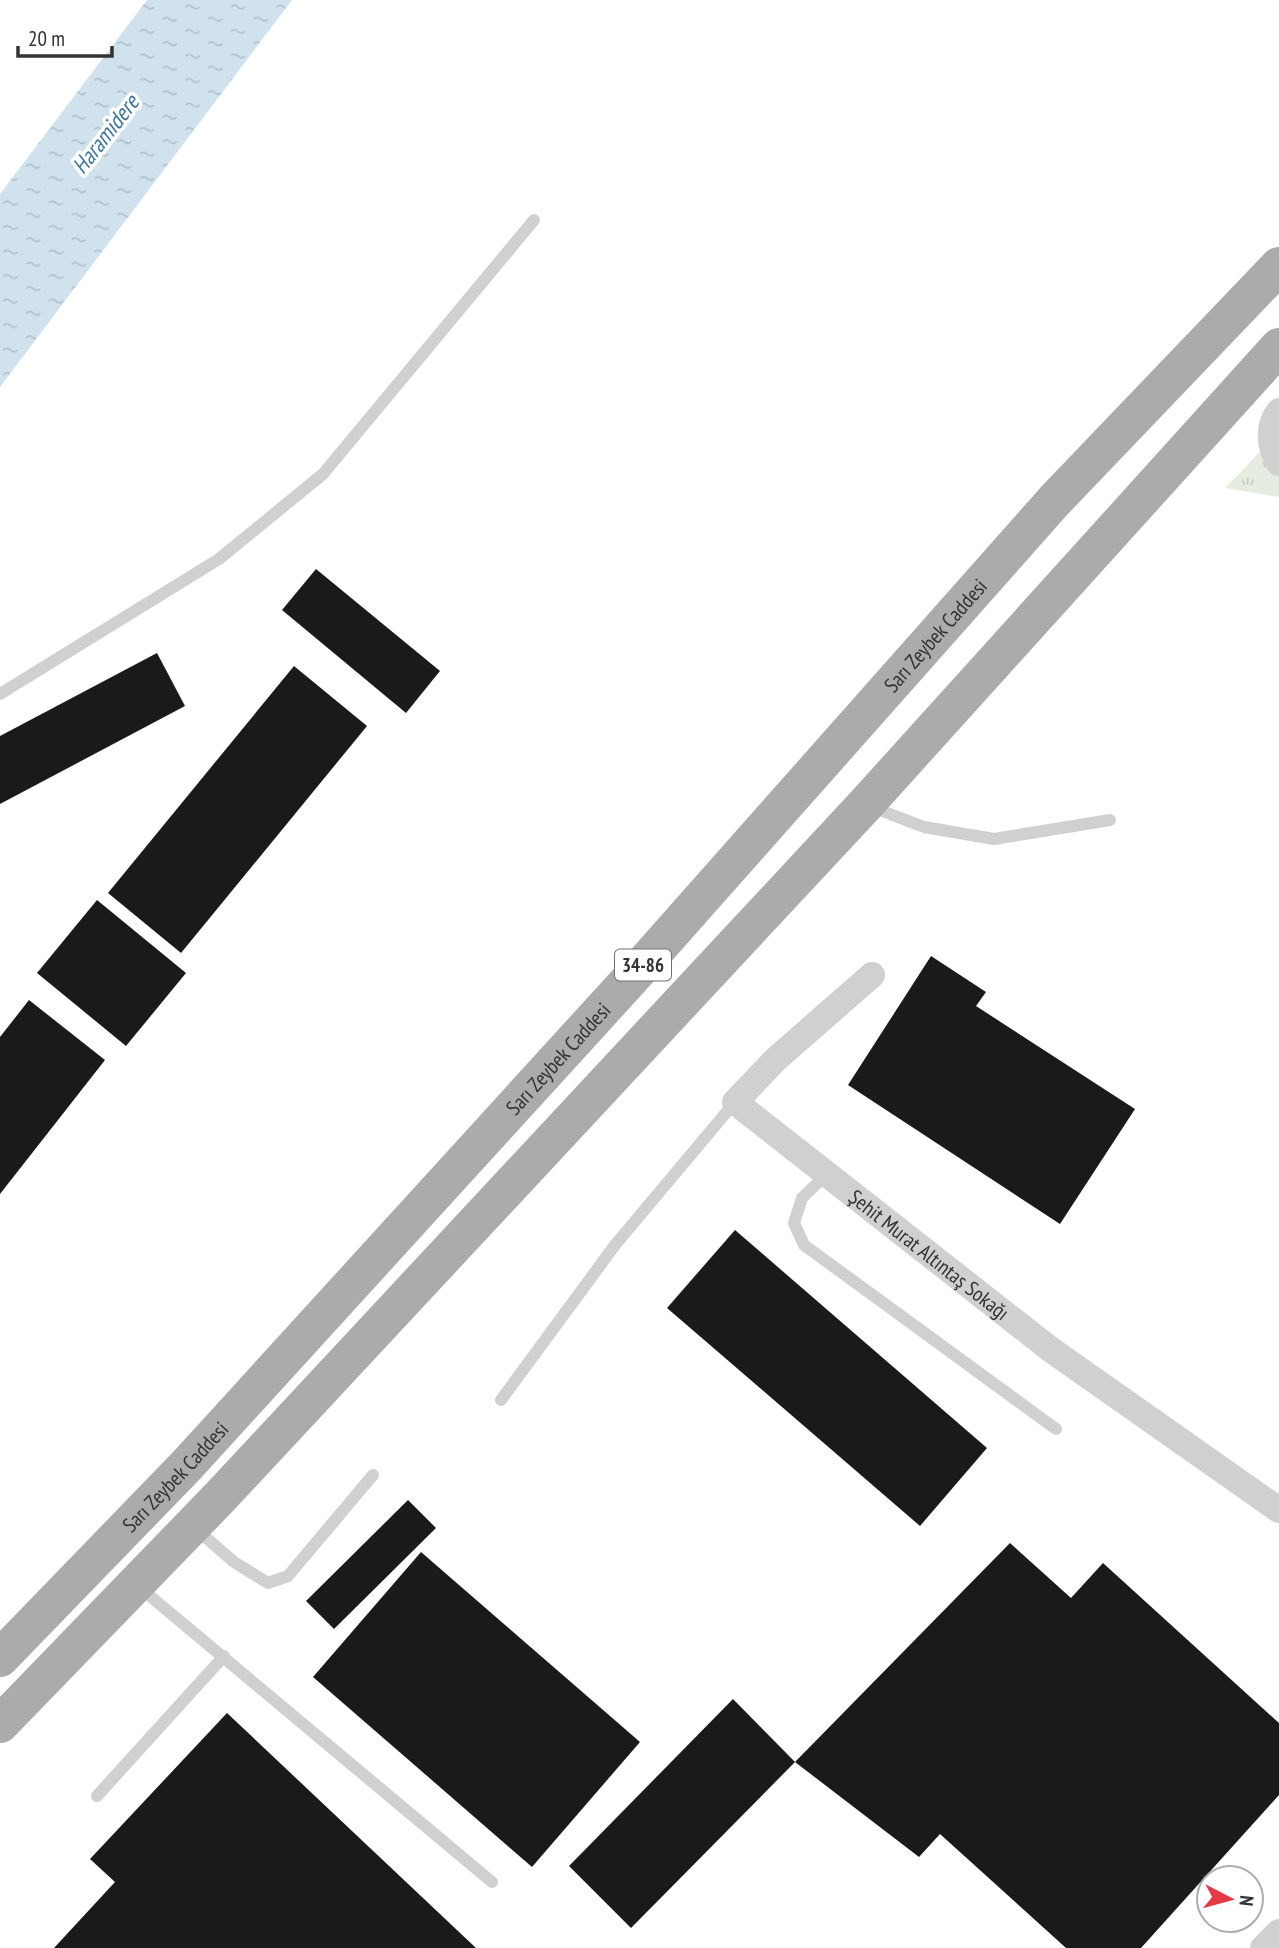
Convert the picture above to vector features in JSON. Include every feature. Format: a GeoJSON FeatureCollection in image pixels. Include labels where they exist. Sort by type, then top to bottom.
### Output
{"type":"FeatureCollection","features":[{"type":"Feature","properties":{"kind":"main road","name":"Sarı Zeybek Caddesi"},"geometry":{"type":"LineString","coordinates":[[0,1658],[187,1465],[633,976],[1055,501],[1279,266]]}},
{"type":"Feature","properties":{"kind":"main road","name":"34-86"},"geometry":{"type":"LineString","coordinates":[[0,1724],[191,1525],[865,805],[1279,347]]}},
{"type":"Feature","properties":{"kind":"street"},"geometry":{"type":"LineString","coordinates":[[1279,411],[1273,419],[1270,433],[1273,452],[1279,463]]}},
{"type":"Feature","properties":{"kind":"street"},"geometry":{"type":"LineString","coordinates":[[735,1102],[775,1060],[873,975]]}},
{"type":"Feature","properties":{"kind":"street","name":"Şehit Murat Altıntaş Sokağı"},"geometry":{"type":"LineString","coordinates":[[735,1102],[1050,1349],[1279,1510]]}},
{"type":"Feature","properties":{"kind":"street"},"geometry":{"type":"LineString","coordinates":[[1263,1948],[1279,1932]]}},
{"type":"Feature","properties":{"kind":"lane"},"geometry":{"type":"LineString","coordinates":[[0,694],[219,558],[323,474],[534,220]]}},
{"type":"Feature","properties":{"kind":"lane"},"geometry":{"type":"LineString","coordinates":[[865,805],[924,827],[994,839],[1110,820]]}},
{"type":"Feature","properties":{"kind":"lane"},"geometry":{"type":"LineString","coordinates":[[501,1400],[615,1245],[735,1102]]}},
{"type":"Feature","properties":{"kind":"lane"},"geometry":{"type":"LineString","coordinates":[[827,1174],[802,1198],[794,1223],[804,1245],[1056,1429]]}},
{"type":"Feature","properties":{"kind":"lane"},"geometry":{"type":"LineString","coordinates":[[191,1525],[234,1562],[268,1583],[288,1576],[373,1475]]}},
{"type":"Feature","properties":{"kind":"lane"},"geometry":{"type":"LineString","coordinates":[[135,1584],[492,1882]]}},
{"type":"Feature","properties":{"kind":"lane"},"geometry":{"type":"LineString","coordinates":[[97,1796],[224,1656]]}},
{"type":"Feature","properties":{"kind":"green space"},"geometry":{"type":"Polygon","coordinates":[[[1279,432],[1279,497],[1225,488],[1279,432]]]}},
{"type":"Feature","properties":{"kind":"water","name":"Haramidere"},"geometry":{"type":"Polygon","coordinates":[[[147,0],[292,0],[0,387],[0,194],[147,0]]]}},
{"type":"Feature","properties":{"kind":"building"},"geometry":{"type":"Polygon","coordinates":[[[316,569],[440,671],[406,713],[282,610],[316,569]]]}},
{"type":"Feature","properties":{"kind":"building"},"geometry":{"type":"Polygon","coordinates":[[[157,653],[185,706],[0,804],[0,736],[157,653]]]}},
{"type":"Feature","properties":{"kind":"building"},"geometry":{"type":"Polygon","coordinates":[[[294,666],[367,726],[181,953],[108,893],[294,666]]]}},
{"type":"Feature","properties":{"kind":"building"},"geometry":{"type":"Polygon","coordinates":[[[97,900],[186,973],[126,1046],[37,973],[97,900]]]}},
{"type":"Feature","properties":{"kind":"building"},"geometry":{"type":"Polygon","coordinates":[[[931,956],[986,992],[976,1006],[1135,1109],[1060,1224],[848,1085],[931,956]]]}},
{"type":"Feature","properties":{"kind":"building"},"geometry":{"type":"Polygon","coordinates":[[[29,1000],[105,1060],[0,1194],[0,1037],[29,1000]]]}},
{"type":"Feature","properties":{"kind":"building"},"geometry":{"type":"Polygon","coordinates":[[[735,1230],[987,1448],[920,1526],[667,1308],[735,1230]]]}},
{"type":"Feature","properties":{"kind":"building"},"geometry":{"type":"Polygon","coordinates":[[[408,1500],[436,1528],[334,1629],[306,1601],[408,1500]]]}},
{"type":"Feature","properties":{"kind":"building"},"geometry":{"type":"Polygon","coordinates":[[[1010,1543],[1071,1598],[1103,1563],[1279,1723],[1279,1795],[1217,1864],[1195,1864],[1195,1888],[1141,1948],[1066,1948],[940,1834],[919,1857],[795,1762],[1010,1543]]]}},
{"type":"Feature","properties":{"kind":"building"},"geometry":{"type":"Polygon","coordinates":[[[421,1552],[640,1742],[532,1867],[313,1677],[421,1552]]]}},
{"type":"Feature","properties":{"kind":"building"},"geometry":{"type":"Polygon","coordinates":[[[733,1699],[795,1762],[631,1928],[569,1866],[733,1699]]]}},
{"type":"Feature","properties":{"kind":"building"},"geometry":{"type":"Polygon","coordinates":[[[227,1713],[476,1948],[54,1948],[115,1882],[90,1859],[227,1713]]]}}]}
